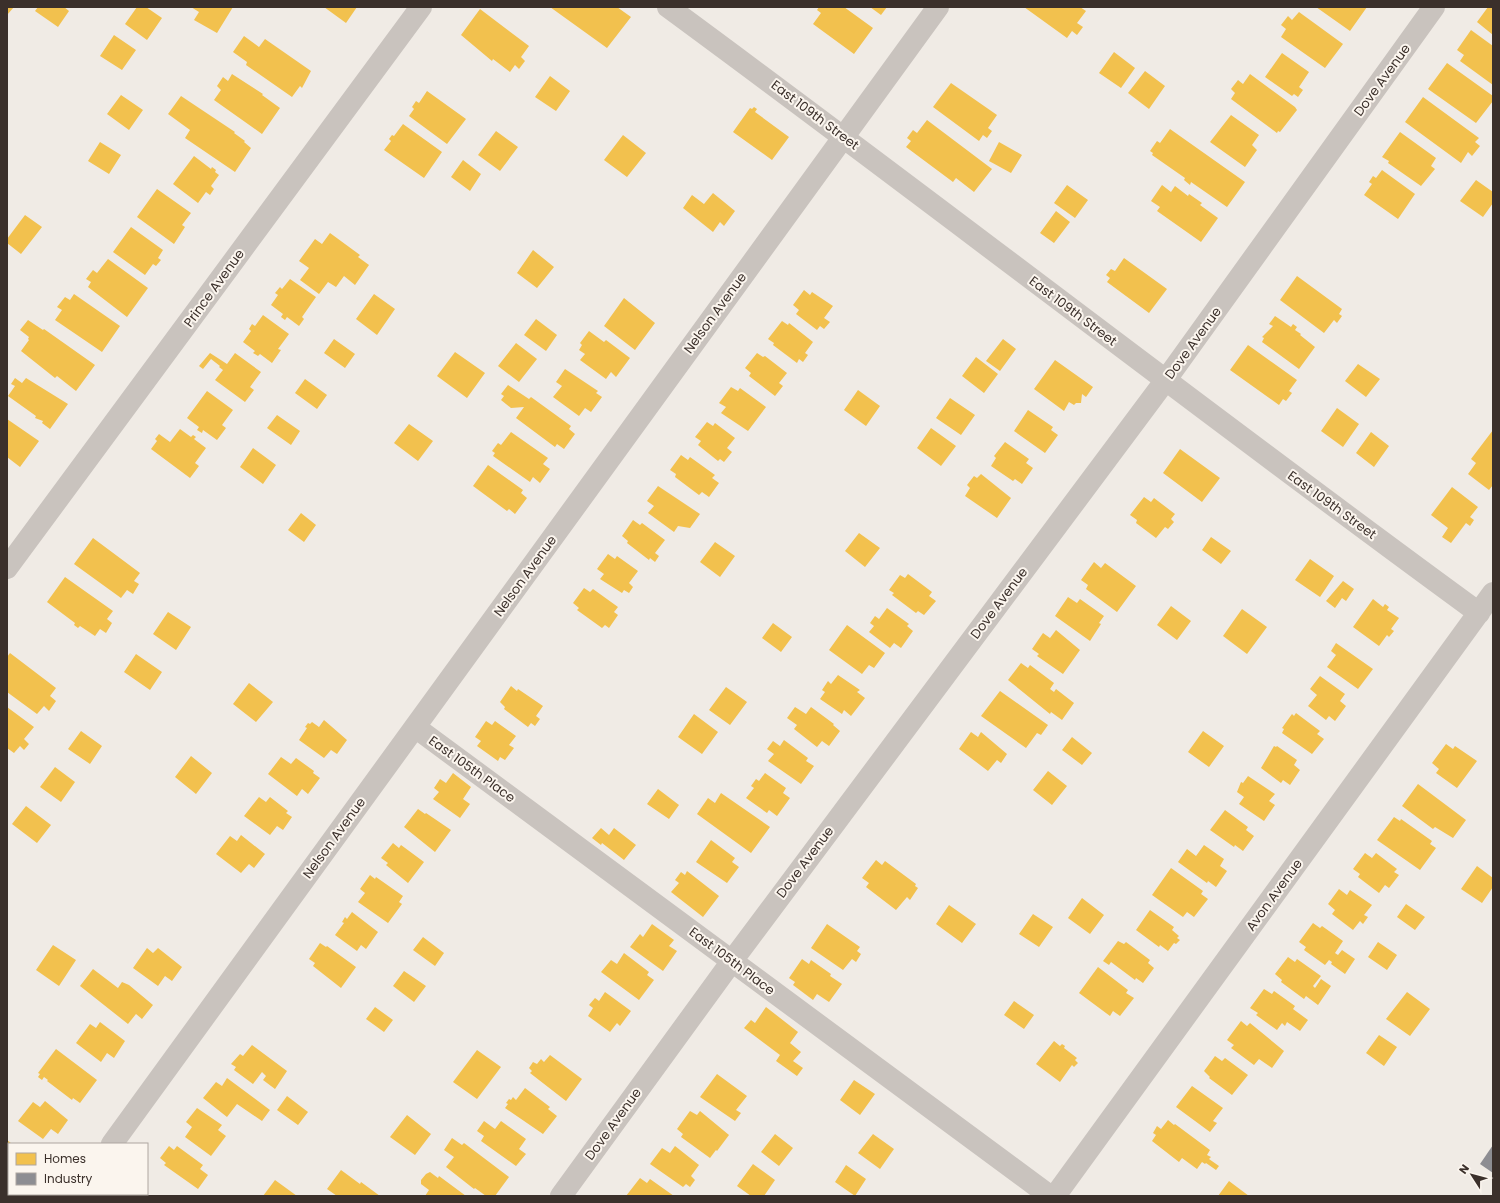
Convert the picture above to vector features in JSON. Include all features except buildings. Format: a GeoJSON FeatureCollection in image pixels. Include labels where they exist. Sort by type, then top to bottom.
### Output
{"type":"FeatureCollection","features":[{"type":"Feature","properties":{"kind":"street","name":"Prince Avenue"},"geometry":{"type":"LineString","coordinates":[[7,568],[421,7]]}},
{"type":"Feature","properties":{"kind":"street","name":"East 109th Street"},"geometry":{"type":"LineString","coordinates":[[668,7],[844,136],[1321,498],[1479,612]]}},
{"type":"Feature","properties":{"kind":"street","name":"Nelson Avenue"},"geometry":{"type":"LineString","coordinates":[[113,1143],[938,7]]}},
{"type":"Feature","properties":{"kind":"street","name":"Dove Avenue"},"geometry":{"type":"LineString","coordinates":[[561,1196],[732,961],[1166,381],[1434,7]]}},
{"type":"Feature","properties":{"kind":"street","name":"Avon Avenue"},"geometry":{"type":"LineString","coordinates":[[1055,1196],[1493,593]]}},
{"type":"Feature","properties":{"kind":"street","name":"East 105th Place"},"geometry":{"type":"LineString","coordinates":[[415,727],[1050,1196]]}}]}
